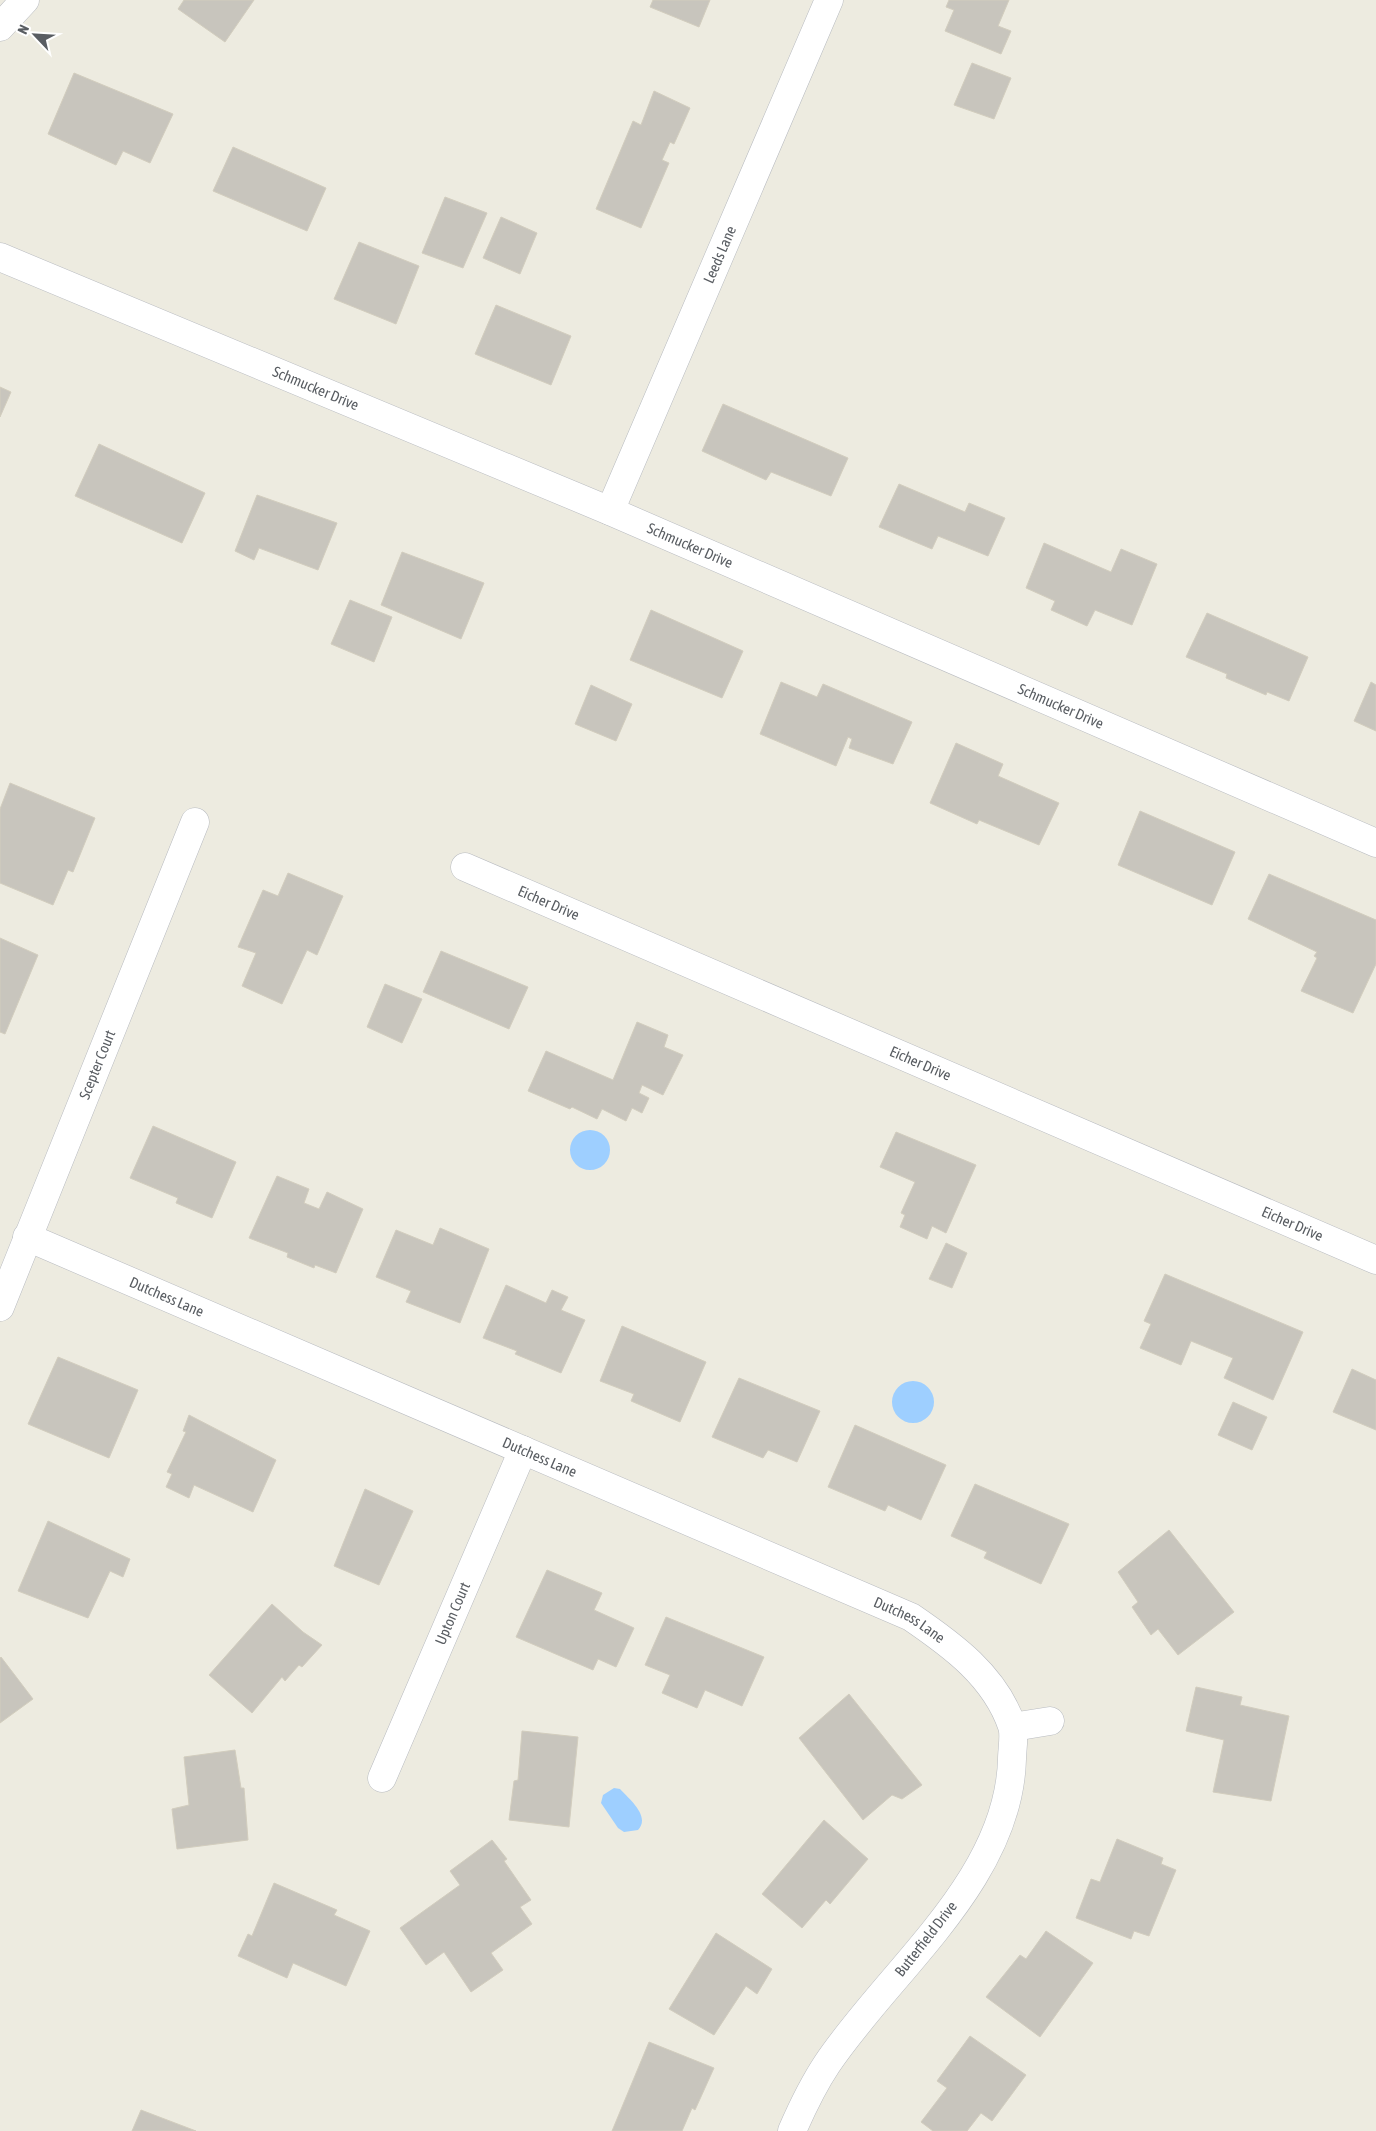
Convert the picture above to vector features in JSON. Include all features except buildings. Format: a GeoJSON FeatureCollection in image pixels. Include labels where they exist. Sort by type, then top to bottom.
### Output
{"type":"FeatureCollection","features":[{"type":"Feature","properties":{"kind":"street"},"geometry":{"type":"LineString","coordinates":[[0,27],[25,0]]}},
{"type":"Feature","properties":{"kind":"street","name":"Leeds Lane"},"geometry":{"type":"LineString","coordinates":[[610,510],[829,0]]}},
{"type":"Feature","properties":{"kind":"street","name":"Schmucker Drive"},"geometry":{"type":"LineString","coordinates":[[0,257],[610,510],[1376,843]]}},
{"type":"Feature","properties":{"kind":"street","name":"Scepter Court"},"geometry":{"type":"LineString","coordinates":[[0,1307],[195,822]]}},
{"type":"Feature","properties":{"kind":"street","name":"Eicher Drive"},"geometry":{"type":"LineString","coordinates":[[465,867],[1376,1260]]}},
{"type":"Feature","properties":{"kind":"street","name":"Dutchess Lane"},"geometry":{"type":"LineString","coordinates":[[27,1237],[911,1617],[953,1646],[989,1682],[1013,1727]]}},
{"type":"Feature","properties":{"kind":"street","name":"Upton Court"},"geometry":{"type":"LineString","coordinates":[[382,1778],[524,1450]]}},
{"type":"Feature","properties":{"kind":"street"},"geometry":{"type":"LineString","coordinates":[[1013,1727],[1050,1721]]}},
{"type":"Feature","properties":{"kind":"street","name":"Butterfield Drive"},"geometry":{"type":"LineString","coordinates":[[792,2131],[808,2096],[828,2063],[970,1881],[996,1834],[1012,1782],[1013,1727]]}},
{"type":"Feature","properties":{"kind":"water"},"geometry":{"type":"Polygon","coordinates":[[[594,1130],[601,1133],[607,1139],[610,1150],[609,1158],[601,1167],[594,1170],[586,1170],[579,1167],[571,1158],[570,1146],[573,1139],[582,1131],[594,1130]]]}},
{"type":"Feature","properties":{"kind":"water"},"geometry":{"type":"Polygon","coordinates":[[[913,1381],[928,1387],[934,1402],[928,1417],[913,1423],[898,1417],[892,1402],[898,1387],[913,1381]]]}},
{"type":"Feature","properties":{"kind":"water"},"geometry":{"type":"Polygon","coordinates":[[[614,1788],[620,1789],[637,1808],[642,1819],[638,1830],[624,1832],[618,1828],[601,1803],[603,1795],[614,1788]]]}}]}
